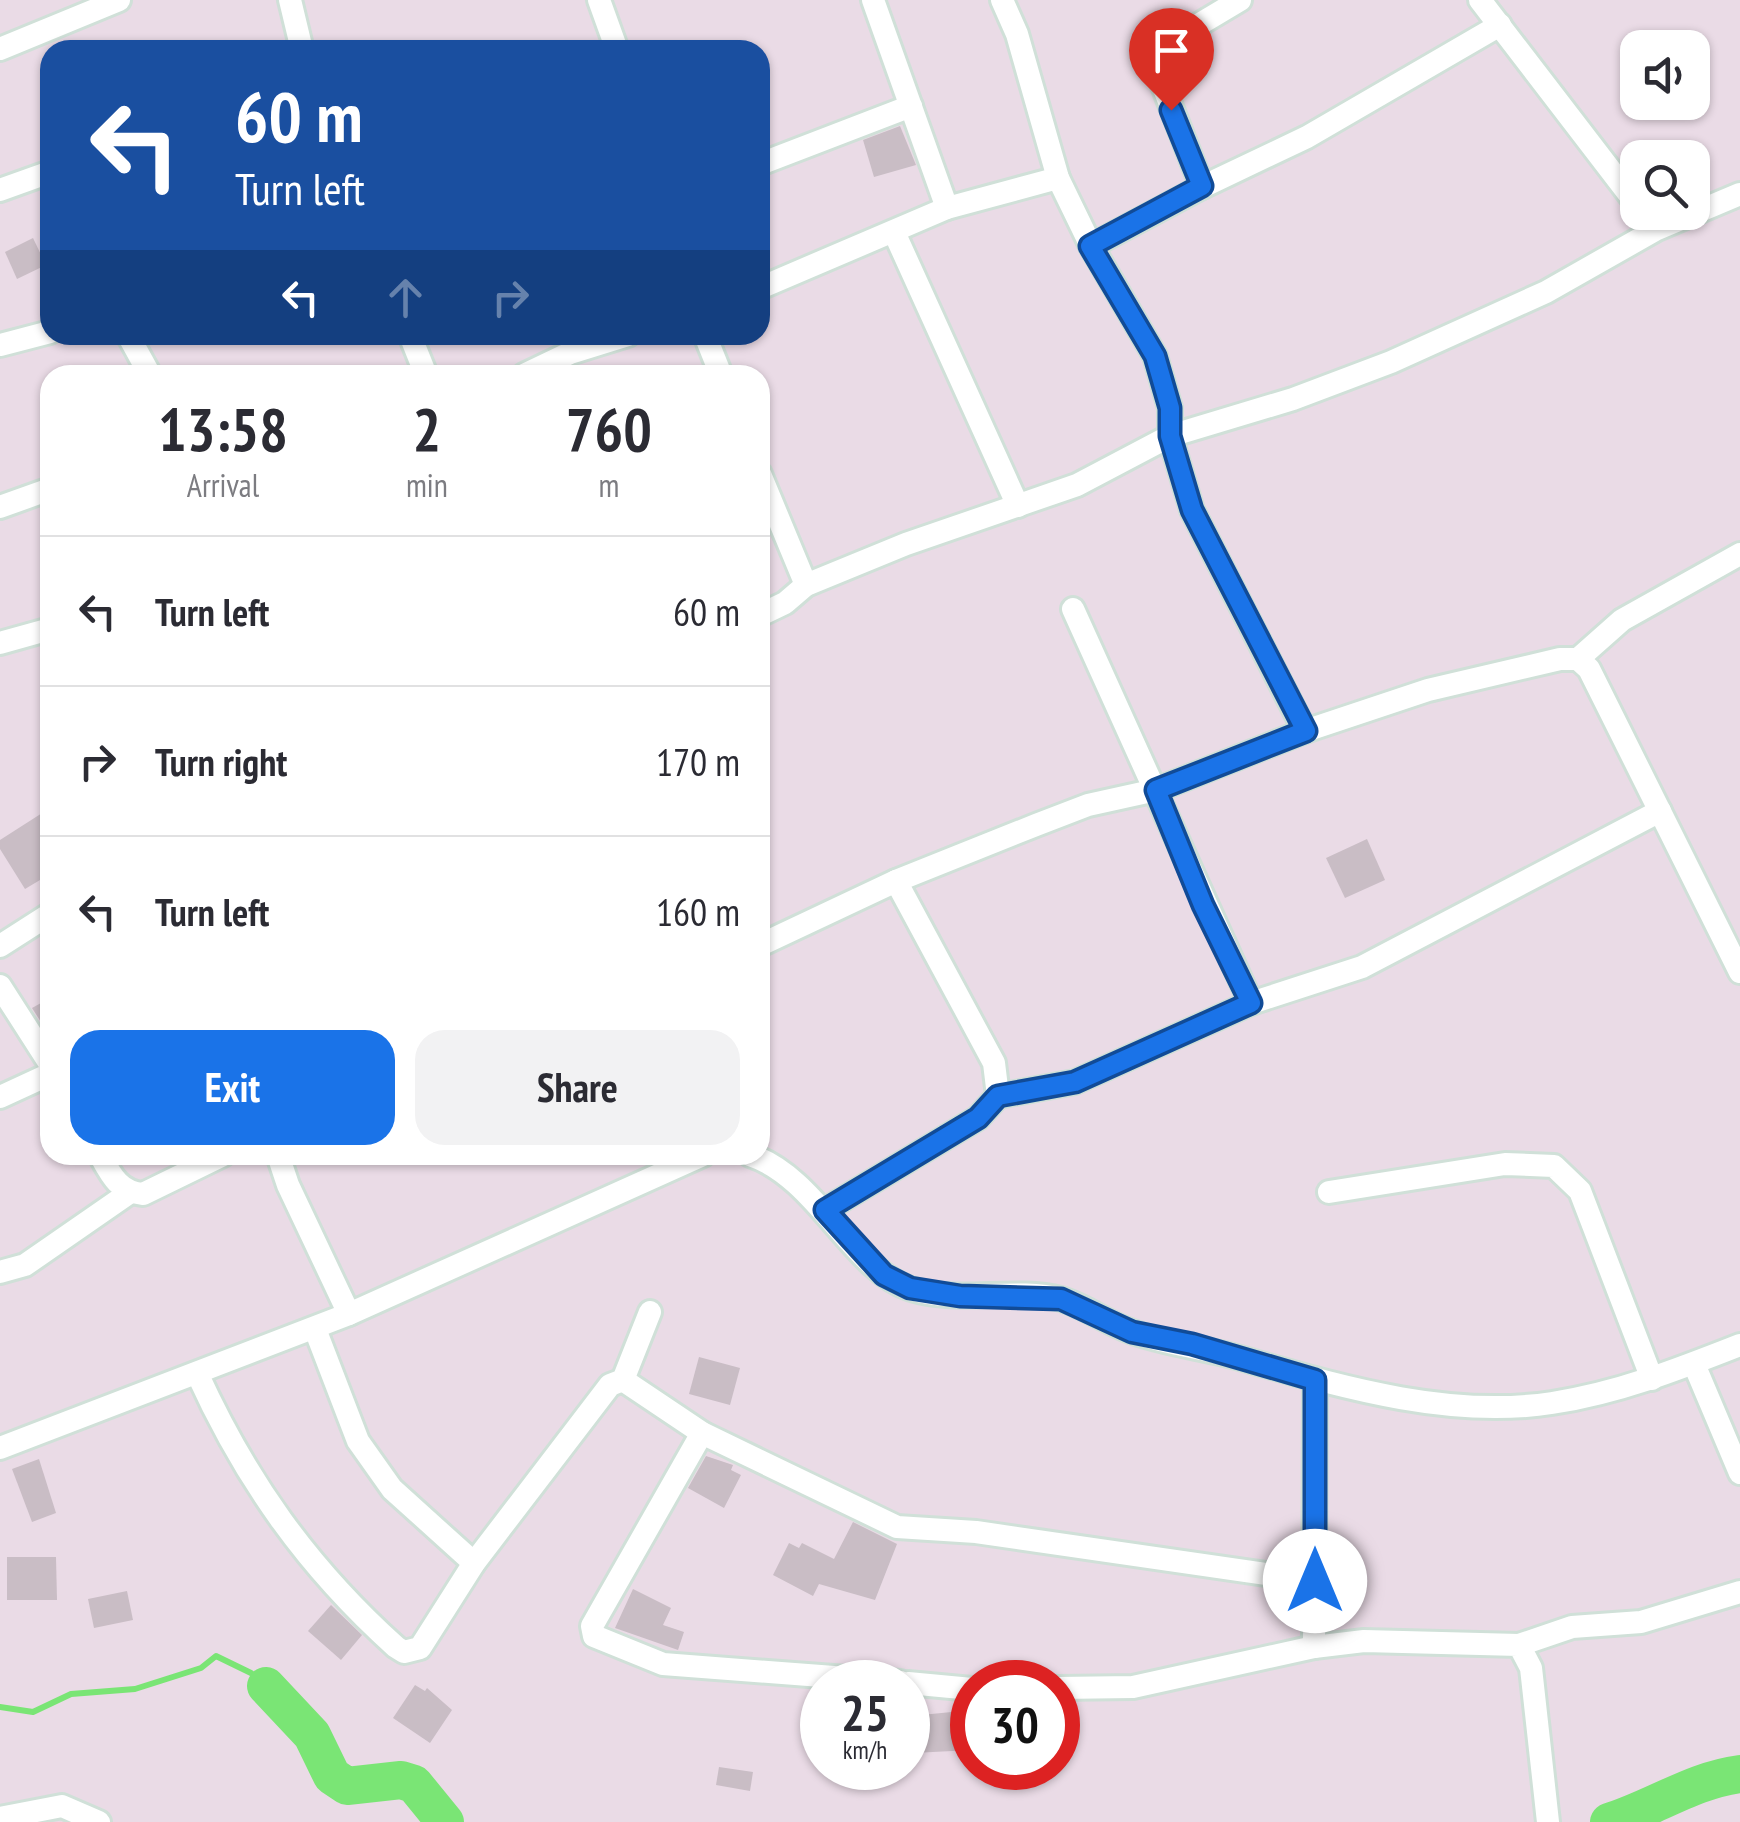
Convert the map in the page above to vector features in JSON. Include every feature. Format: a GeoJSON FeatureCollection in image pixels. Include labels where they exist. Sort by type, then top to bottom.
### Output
{"type":"FeatureCollection","features":[{"type":"Feature","properties":{"kind":"street"},"geometry":{"type":"LineString","coordinates":[[0,49],[119,0]]}},
{"type":"Feature","properties":{"kind":"street"},"geometry":{"type":"LineString","coordinates":[[290,0],[300,40]]}},
{"type":"Feature","properties":{"kind":"street"},"geometry":{"type":"LineString","coordinates":[[598,0],[613,40]]}},
{"type":"Feature","properties":{"kind":"street"},"geometry":{"type":"LineString","coordinates":[[873,0],[946,208]]}},
{"type":"Feature","properties":{"kind":"street"},"geometry":{"type":"LineString","coordinates":[[1002,0],[1016,34],[1058,178],[1090,246],[1155,356],[1170,408],[1170,436],[1210,551],[1306,731]]}},
{"type":"Feature","properties":{"kind":"street"},"geometry":{"type":"LineString","coordinates":[[1202,186],[1153,60],[1168,44],[1240,0]]}},
{"type":"Feature","properties":{"kind":"street"},"geometry":{"type":"LineString","coordinates":[[1480,0],[1620,183]]}},
{"type":"Feature","properties":{"kind":"street"},"geometry":{"type":"LineString","coordinates":[[1090,246],[1202,186],[1307,137],[1500,26]]}},
{"type":"Feature","properties":{"kind":"street"},"geometry":{"type":"LineString","coordinates":[[770,160],[911,106]]}},
{"type":"Feature","properties":{"kind":"street"},"geometry":{"type":"LineString","coordinates":[[0,190],[40,176]]}},
{"type":"Feature","properties":{"kind":"street"},"geometry":{"type":"LineString","coordinates":[[770,284],[946,208],[1058,178]]}},
{"type":"Feature","properties":{"kind":"street"},"geometry":{"type":"LineString","coordinates":[[1710,203],[1740,194]]}},
{"type":"Feature","properties":{"kind":"street"},"geometry":{"type":"LineString","coordinates":[[770,610],[785,603],[806,584],[906,544],[1077,485],[1170,436],[1292,399],[1391,362],[1546,292],[1637,230]]}},
{"type":"Feature","properties":{"kind":"street"},"geometry":{"type":"LineString","coordinates":[[894,232],[1018,506]]}},
{"type":"Feature","properties":{"kind":"street"},"geometry":{"type":"LineString","coordinates":[[0,345],[40,335]]}},
{"type":"Feature","properties":{"kind":"street"},"geometry":{"type":"LineString","coordinates":[[545,365],[596,345]]}},
{"type":"Feature","properties":{"kind":"street"},"geometry":{"type":"LineString","coordinates":[[0,507],[40,493]]}},
{"type":"Feature","properties":{"kind":"street"},"geometry":{"type":"LineString","coordinates":[[770,498],[806,584]]}},
{"type":"Feature","properties":{"kind":"street"},"geometry":{"type":"LineString","coordinates":[[1578,660],[1622,620],[1740,554]]}},
{"type":"Feature","properties":{"kind":"street"},"geometry":{"type":"LineString","coordinates":[[1073,609],[1156,790],[1203,905],[1251,1003]]}},
{"type":"Feature","properties":{"kind":"street"},"geometry":{"type":"LineString","coordinates":[[0,643],[40,632]]}},
{"type":"Feature","properties":{"kind":"street"},"geometry":{"type":"LineString","coordinates":[[770,940],[896,881],[1088,805],[1156,790],[1306,731],[1428,690],[1560,659],[1578,660],[1589,669],[1740,972]]}},
{"type":"Feature","properties":{"kind":"street"},"geometry":{"type":"LineString","coordinates":[[825,1210],[978,1118],[998,1096],[1075,1082],[1251,1003],[1362,967],[1660,811]]}},
{"type":"Feature","properties":{"kind":"street"},"geometry":{"type":"LineString","coordinates":[[896,881],[994,1063],[998,1096]]}},
{"type":"Feature","properties":{"kind":"street"},"geometry":{"type":"LineString","coordinates":[[0,946],[40,920]]}},
{"type":"Feature","properties":{"kind":"street"},"geometry":{"type":"LineString","coordinates":[[0,986],[40,1048]]}},
{"type":"Feature","properties":{"kind":"street"},"geometry":{"type":"LineString","coordinates":[[0,1097],[40,1079]]}},
{"type":"Feature","properties":{"kind":"street"},"geometry":{"type":"LineString","coordinates":[[770,1162],[825,1210],[884,1275],[910,1288],[960,1296],[1061,1299],[1132,1332],[1192,1344],[1372,1394],[1500,1406],[1552,1403],[1652,1379],[1740,1345]]}},
{"type":"Feature","properties":{"kind":"street"},"geometry":{"type":"LineString","coordinates":[[1329,1192],[1504,1164],[1554,1166],[1580,1191],[1652,1379]]}},
{"type":"Feature","properties":{"kind":"street"},"geometry":{"type":"LineString","coordinates":[[108,1165],[129,1193]]}},
{"type":"Feature","properties":{"kind":"street"},"geometry":{"type":"LineString","coordinates":[[0,1272],[25,1265],[129,1193],[144,1194],[203,1165]]}},
{"type":"Feature","properties":{"kind":"street"},"geometry":{"type":"LineString","coordinates":[[281,1165],[348,1314]]}},
{"type":"Feature","properties":{"kind":"street"},"geometry":{"type":"LineString","coordinates":[[0,1448],[315,1328],[681,1165]]}},
{"type":"Feature","properties":{"kind":"street"},"geometry":{"type":"LineString","coordinates":[[197,1373],[226,1438],[308,1561],[404,1652],[420,1648],[474,1563],[610,1385],[623,1380],[650,1312]]}},
{"type":"Feature","properties":{"kind":"street"},"geometry":{"type":"LineString","coordinates":[[315,1328],[358,1441],[392,1490],[474,1563]]}},
{"type":"Feature","properties":{"kind":"street"},"geometry":{"type":"LineString","coordinates":[[1694,1364],[1740,1473]]}},
{"type":"Feature","properties":{"kind":"street"},"geometry":{"type":"LineString","coordinates":[[623,1380],[702,1433],[897,1527],[976,1532],[1315,1581]]}},
{"type":"Feature","properties":{"kind":"street"},"geometry":{"type":"LineString","coordinates":[[1314,1647],[1315,1380]]}},
{"type":"Feature","properties":{"kind":"street"},"geometry":{"type":"LineString","coordinates":[[702,1433],[592,1626],[594,1636],[663,1664],[800,1674]]}},
{"type":"Feature","properties":{"kind":"street"},"geometry":{"type":"LineString","coordinates":[[1080,1688],[1133,1687],[1314,1647],[1386,1639],[1519,1646],[1572,1628],[1641,1622],[1740,1592]]}},
{"type":"Feature","properties":{"kind":"street"},"geometry":{"type":"LineString","coordinates":[[1519,1646],[1528,1655],[1531,1668],[1548,1822]]}},
{"type":"Feature","properties":{"kind":"street"},"geometry":{"type":"LineString","coordinates":[[0,1818],[62,1806],[99,1822]]}},
{"type":"Feature","properties":{"kind":"building"},"geometry":{"type":"Polygon","coordinates":[[[900,126],[916,165],[874,177],[863,140],[900,126]]]}},
{"type":"Feature","properties":{"kind":"building"},"geometry":{"type":"Polygon","coordinates":[[[33,238],[40,253],[40,268],[17,279],[5,252],[33,238]]]}},
{"type":"Feature","properties":{"kind":"building"},"geometry":{"type":"Polygon","coordinates":[[[40,814],[40,880],[25,889],[0,849],[0,840],[40,814]]]}},
{"type":"Feature","properties":{"kind":"building"},"geometry":{"type":"Polygon","coordinates":[[[1367,839],[1385,880],[1345,898],[1326,858],[1367,839]]]}},
{"type":"Feature","properties":{"kind":"building"},"geometry":{"type":"Polygon","coordinates":[[[40,1004],[40,1020],[32,1008],[40,1004]]]}},
{"type":"Feature","properties":{"kind":"building"},"geometry":{"type":"Polygon","coordinates":[[[699,1357],[740,1368],[730,1405],[689,1394],[699,1357]]]}},
{"type":"Feature","properties":{"kind":"building"},"geometry":{"type":"Polygon","coordinates":[[[706,1456],[733,1465],[731,1470],[741,1475],[724,1508],[688,1488],[706,1456]]]}},
{"type":"Feature","properties":{"kind":"building"},"geometry":{"type":"Polygon","coordinates":[[[39,1459],[56,1513],[32,1522],[12,1469],[39,1459]]]}},
{"type":"Feature","properties":{"kind":"building"},"geometry":{"type":"Polygon","coordinates":[[[853,1522],[897,1544],[875,1600],[819,1584],[813,1596],[773,1575],[789,1543],[799,1548],[802,1543],[834,1559],[853,1522]]]}},
{"type":"Feature","properties":{"kind":"building"},"geometry":{"type":"Polygon","coordinates":[[[7,1557],[56,1557],[57,1600],[7,1600],[7,1557]]]}},
{"type":"Feature","properties":{"kind":"building"},"geometry":{"type":"Polygon","coordinates":[[[633,1589],[671,1608],[663,1625],[684,1632],[678,1650],[615,1628],[633,1589]]]}},
{"type":"Feature","properties":{"kind":"building"},"geometry":{"type":"Polygon","coordinates":[[[127,1591],[133,1620],[94,1628],[88,1599],[127,1591]]]}},
{"type":"Feature","properties":{"kind":"building"},"geometry":{"type":"Polygon","coordinates":[[[331,1605],[362,1635],[341,1660],[308,1631],[331,1605]]]}},
{"type":"Feature","properties":{"kind":"building"},"geometry":{"type":"Polygon","coordinates":[[[415,1685],[425,1691],[427,1688],[452,1710],[430,1743],[393,1718],[415,1685]]]}},
{"type":"Feature","properties":{"kind":"building"},"geometry":{"type":"Polygon","coordinates":[[[950,1712],[950,1751],[930,1752],[930,1714],[950,1712]]]}},
{"type":"Feature","properties":{"kind":"building"},"geometry":{"type":"Polygon","coordinates":[[[719,1767],[753,1772],[750,1791],[716,1785],[719,1767]]]}},
{"type":"Feature","properties":{"kind":"waterway"},"geometry":{"type":"LineString","coordinates":[[0,1707],[33,1712],[71,1694],[135,1689],[201,1668],[216,1656],[251,1673],[266,1686]]}},
{"type":"Feature","properties":{"kind":"waterway"},"geometry":{"type":"LineString","coordinates":[[266,1686],[312,1735],[332,1776],[347,1786],[401,1780],[414,1784],[445,1822]]}},
{"type":"Feature","properties":{"kind":"waterway"},"geometry":{"type":"LineString","coordinates":[[1609,1822],[1706,1782],[1740,1774]]}},
{"type":"Feature","properties":{"kind":"route"},"geometry":{"type":"LineString","coordinates":[[1171,110],[1202,186],[1090,246],[1155,356],[1166,386],[1170,436],[1192,510],[1306,731],[1156,790],[1203,905],[1251,1003],[1075,1082],[998,1096],[978,1118],[825,1210],[884,1275],[910,1288],[960,1296],[1061,1299],[1132,1332],[1192,1344],[1315,1380],[1315,1581]]}}]}
